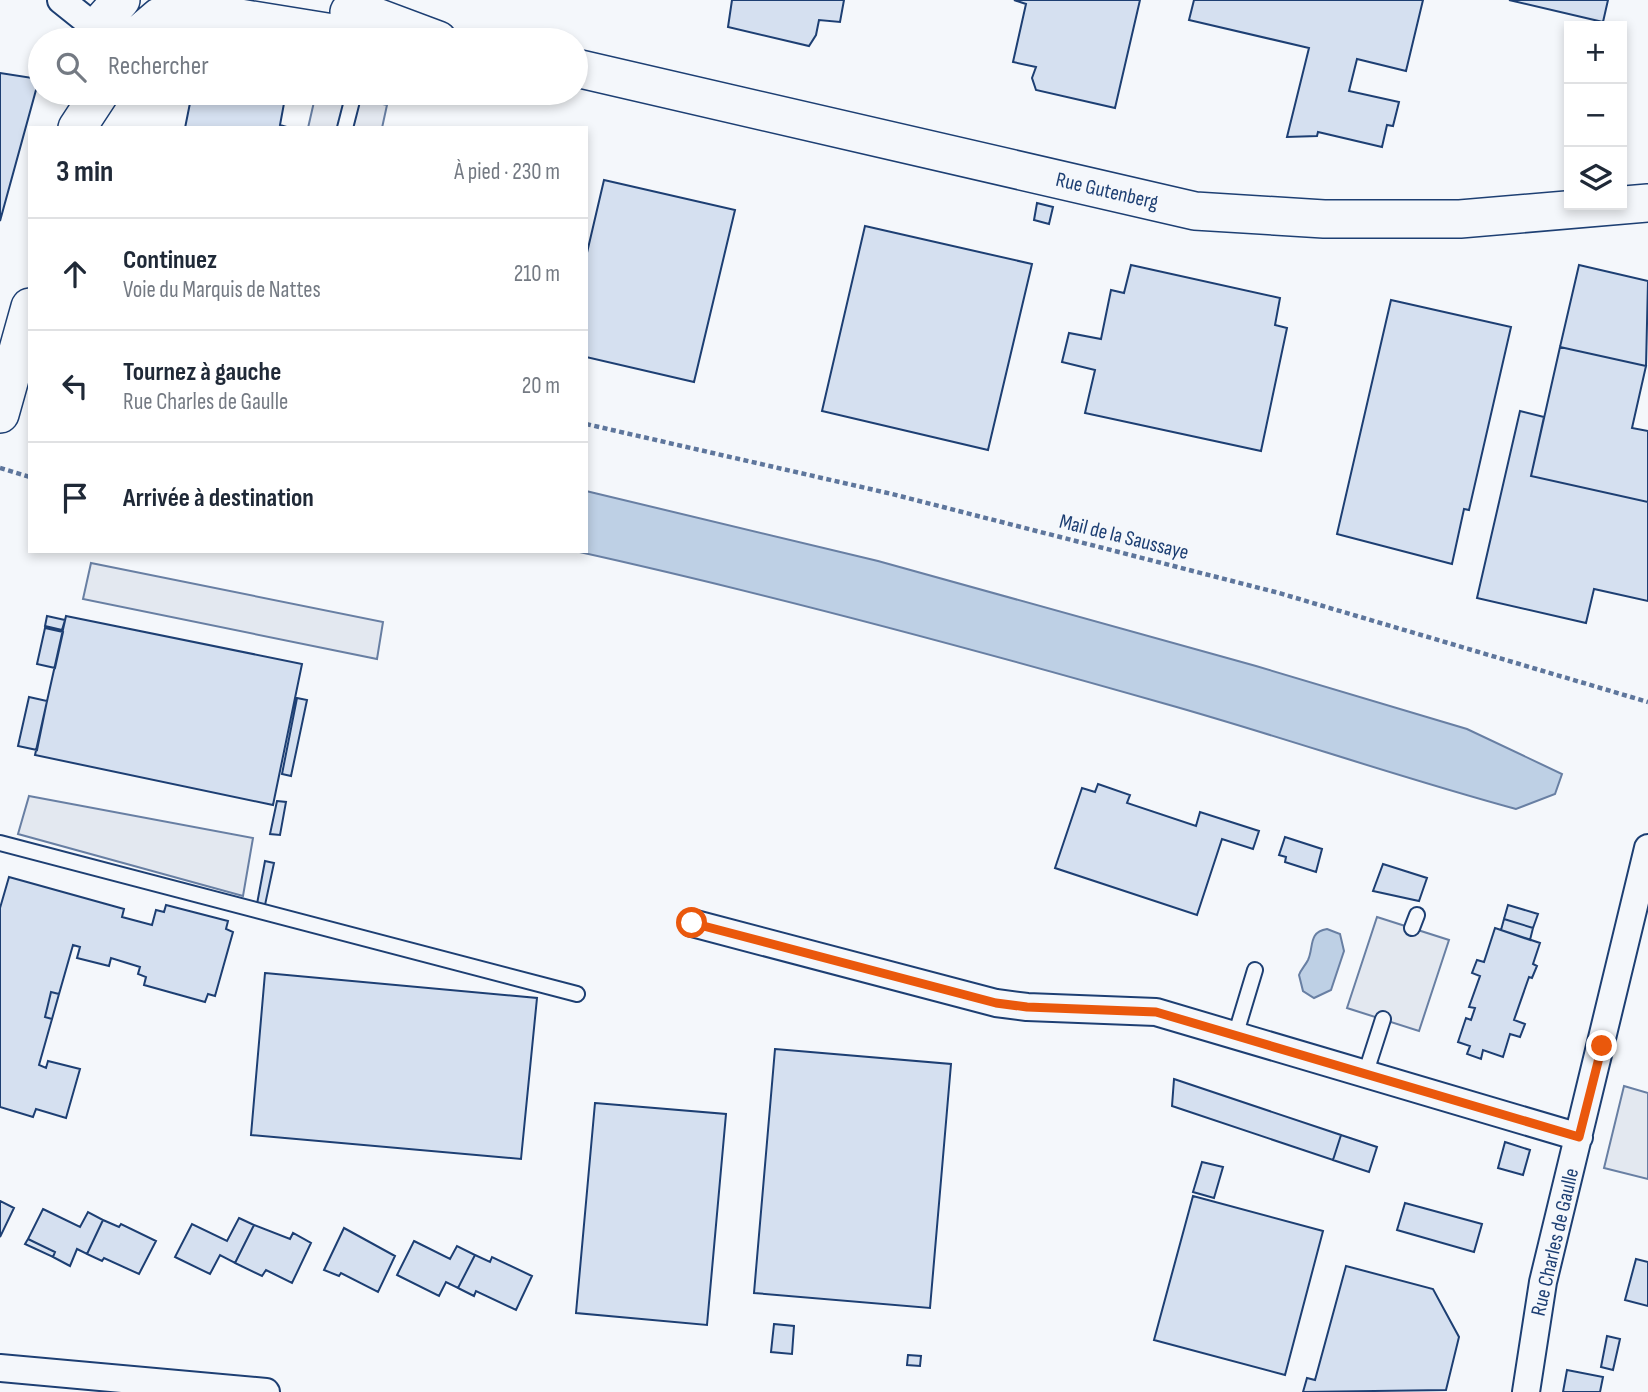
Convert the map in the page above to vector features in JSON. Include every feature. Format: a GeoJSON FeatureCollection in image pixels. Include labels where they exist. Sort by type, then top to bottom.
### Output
{"type":"FeatureCollection","features":[{"type":"Feature","properties":{"kind":"street"},"geometry":{"type":"LineString","coordinates":[[61,0],[120,24],[186,12],[221,13],[327,28]]}},
{"type":"Feature","properties":{"kind":"street"},"geometry":{"type":"LineString","coordinates":[[278,0],[354,28]]}},
{"type":"Feature","properties":{"kind":"street","name":"Rue Gutenberg"},"geometry":{"type":"LineString","coordinates":[[588,71],[1195,211],[1324,219],[1460,219],[1648,203]]}},
{"type":"Feature","properties":{"kind":"street"},"geometry":{"type":"LineString","coordinates":[[76,126],[77,105]]}},
{"type":"Feature","properties":{"kind":"street"},"geometry":{"type":"LineString","coordinates":[[77,126],[92,105]]}},
{"type":"Feature","properties":{"kind":"street"},"geometry":{"type":"LineString","coordinates":[[0,414],[28,314]]}},
{"type":"Feature","properties":{"kind":"street","name":"Rue Charles de Gaulle"},"geometry":{"type":"LineString","coordinates":[[1526,1392],[1543,1282],[1648,849]]}},
{"type":"Feature","properties":{"kind":"street"},"geometry":{"type":"LineString","coordinates":[[692,923],[996,1003],[1027,1007],[1156,1012],[1236,1033],[1579,1137]]}},
{"type":"Feature","properties":{"kind":"street"},"geometry":{"type":"LineString","coordinates":[[0,1368],[266,1392]]}},
{"type":"Feature","properties":{"kind":"lane"},"geometry":{"type":"LineString","coordinates":[[346,126],[351,105]]}},
{"type":"Feature","properties":{"kind":"lane"},"geometry":{"type":"LineString","coordinates":[[0,843],[577,994]]}},
{"type":"Feature","properties":{"kind":"lane"},"geometry":{"type":"LineString","coordinates":[[1236,1033],[1255,970]]}},
{"type":"Feature","properties":{"kind":"lane"},"geometry":{"type":"LineString","coordinates":[[1366,1072],[1383,1019]]}},
{"type":"Feature","properties":{"kind":"path","name":"Mail de la Saussaye"},"geometry":{"type":"LineString","coordinates":[[588,424],[892,494],[1279,593],[1648,702]]}},
{"type":"Feature","properties":{"kind":"path"},"geometry":{"type":"LineString","coordinates":[[0,468],[28,476]]}},
{"type":"Feature","properties":{"kind":"shaded area"},"geometry":{"type":"Polygon","coordinates":[[[313,105],[387,105],[382,126],[308,126],[313,105]]]}},
{"type":"Feature","properties":{"kind":"shaded area"},"geometry":{"type":"Polygon","coordinates":[[[91,563],[383,622],[377,659],[83,599],[91,563]]]}},
{"type":"Feature","properties":{"kind":"shaded area"},"geometry":{"type":"Polygon","coordinates":[[[29,796],[253,838],[243,896],[18,834],[29,796]]]}},
{"type":"Feature","properties":{"kind":"shaded area"},"geometry":{"type":"Polygon","coordinates":[[[1377,917],[1449,940],[1419,1031],[1347,1008],[1377,917]]]}},
{"type":"Feature","properties":{"kind":"shaded area"},"geometry":{"type":"Polygon","coordinates":[[[1624,1086],[1648,1093],[1648,1179],[1604,1168],[1624,1086]]]}},
{"type":"Feature","properties":{"kind":"water"},"geometry":{"type":"Polygon","coordinates":[[[588,491],[878,561],[1256,666],[1467,729],[1562,774],[1555,794],[1516,809],[1019,663],[798,604],[584,553],[588,553],[588,491]]]}},
{"type":"Feature","properties":{"kind":"water"},"geometry":{"type":"Polygon","coordinates":[[[1327,929],[1340,934],[1344,951],[1331,990],[1314,998],[1303,991],[1299,975],[1308,960],[1314,937],[1327,929]]]}},
{"type":"Feature","properties":{"kind":"building"},"geometry":{"type":"Polygon","coordinates":[[[732,0],[844,0],[840,22],[819,20],[816,35],[809,46],[728,27],[732,0]]]}},
{"type":"Feature","properties":{"kind":"building"},"geometry":{"type":"Polygon","coordinates":[[[1014,0],[1140,0],[1115,108],[1036,90],[1032,78],[1036,67],[1013,62],[1026,4],[1014,0]]]}},
{"type":"Feature","properties":{"kind":"building"},"geometry":{"type":"Polygon","coordinates":[[[1194,0],[1423,0],[1406,71],[1357,59],[1349,91],[1399,102],[1393,126],[1387,125],[1382,147],[1318,132],[1317,136],[1287,137],[1309,48],[1189,20],[1194,0]]]}},
{"type":"Feature","properties":{"kind":"building"},"geometry":{"type":"Polygon","coordinates":[[[1509,0],[1608,0],[1603,21],[1509,0]]]}},
{"type":"Feature","properties":{"kind":"building"},"geometry":{"type":"Polygon","coordinates":[[[0,73],[28,77],[28,105],[32,105],[0,221],[0,73]]]}},
{"type":"Feature","properties":{"kind":"building"},"geometry":{"type":"Polygon","coordinates":[[[190,105],[284,105],[280,125],[283,126],[185,126],[190,105]]]}},
{"type":"Feature","properties":{"kind":"building"},"geometry":{"type":"Polygon","coordinates":[[[604,180],[735,210],[694,382],[588,357],[588,248],[604,180]]]}},
{"type":"Feature","properties":{"kind":"building"},"geometry":{"type":"Polygon","coordinates":[[[1037,203],[1053,207],[1049,224],[1034,220],[1037,203]]]}},
{"type":"Feature","properties":{"kind":"building"},"geometry":{"type":"Polygon","coordinates":[[[865,226],[1032,264],[988,450],[822,411],[865,226]]]}},
{"type":"Feature","properties":{"kind":"building"},"geometry":{"type":"Polygon","coordinates":[[[1131,265],[1280,298],[1275,325],[1287,328],[1261,451],[1085,413],[1095,370],[1062,362],[1069,333],[1101,339],[1111,290],[1124,293],[1131,265]]]}},
{"type":"Feature","properties":{"kind":"building"},"geometry":{"type":"Polygon","coordinates":[[[1579,265],[1648,281],[1646,366],[1560,347],[1579,265]]]}},
{"type":"Feature","properties":{"kind":"building"},"geometry":{"type":"Polygon","coordinates":[[[1391,300],[1511,327],[1469,510],[1464,509],[1452,564],[1337,534],[1391,300]]]}},
{"type":"Feature","properties":{"kind":"building"},"geometry":{"type":"Polygon","coordinates":[[[1560,347],[1646,366],[1632,428],[1648,431],[1648,502],[1531,476],[1560,347]]]}},
{"type":"Feature","properties":{"kind":"building"},"geometry":{"type":"Polygon","coordinates":[[[1520,411],[1544,417],[1531,476],[1648,502],[1648,601],[1594,589],[1586,623],[1477,598],[1520,411]]]}},
{"type":"Feature","properties":{"kind":"building"},"geometry":{"type":"Polygon","coordinates":[[[47,616],[65,620],[62,630],[45,626],[47,616]]]}},
{"type":"Feature","properties":{"kind":"building"},"geometry":{"type":"Polygon","coordinates":[[[66,616],[302,664],[273,805],[35,755],[66,616]]]}},
{"type":"Feature","properties":{"kind":"building"},"geometry":{"type":"Polygon","coordinates":[[[45,628],[63,632],[55,668],[37,664],[45,628]]]}},
{"type":"Feature","properties":{"kind":"building"},"geometry":{"type":"Polygon","coordinates":[[[29,697],[47,701],[37,750],[18,746],[29,697]]]}},
{"type":"Feature","properties":{"kind":"building"},"geometry":{"type":"Polygon","coordinates":[[[297,698],[307,700],[291,776],[282,774],[297,698]]]}},
{"type":"Feature","properties":{"kind":"building"},"geometry":{"type":"Polygon","coordinates":[[[1098,784],[1130,795],[1127,803],[1196,826],[1200,812],[1259,831],[1253,849],[1222,839],[1197,915],[1055,868],[1082,788],[1095,792],[1098,784]]]}},
{"type":"Feature","properties":{"kind":"building"},"geometry":{"type":"Polygon","coordinates":[[[277,801],[286,802],[280,835],[270,834],[277,801]]]}},
{"type":"Feature","properties":{"kind":"building"},"geometry":{"type":"Polygon","coordinates":[[[1285,837],[1322,849],[1316,872],[1285,862],[1286,857],[1279,855],[1285,837]]]}},
{"type":"Feature","properties":{"kind":"building"},"geometry":{"type":"Polygon","coordinates":[[[265,861],[274,863],[265,905],[257,904],[265,861]]]}},
{"type":"Feature","properties":{"kind":"building"},"geometry":{"type":"Polygon","coordinates":[[[1383,864],[1427,878],[1419,901],[1373,891],[1383,864]]]}},
{"type":"Feature","properties":{"kind":"building"},"geometry":{"type":"Polygon","coordinates":[[[9,877],[124,909],[122,917],[152,925],[156,910],[164,912],[166,905],[228,921],[226,929],[233,932],[215,996],[208,994],[205,1002],[144,985],[146,977],[138,974],[140,967],[111,958],[109,966],[77,958],[80,947],[73,945],[59,994],[51,992],[45,1017],[52,1019],[39,1065],[46,1068],[48,1061],[80,1069],[66,1118],[36,1109],[33,1117],[0,1107],[0,908],[9,877]]]}},
{"type":"Feature","properties":{"kind":"building"},"geometry":{"type":"Polygon","coordinates":[[[1508,905],[1538,914],[1533,928],[1504,919],[1508,905]]]}},
{"type":"Feature","properties":{"kind":"building"},"geometry":{"type":"Polygon","coordinates":[[[1504,919],[1533,928],[1530,940],[1501,930],[1504,919]]]}},
{"type":"Feature","properties":{"kind":"building"},"geometry":{"type":"Polygon","coordinates":[[[1495,928],[1540,943],[1533,964],[1537,966],[1532,978],[1529,977],[1514,1020],[1525,1024],[1520,1037],[1510,1034],[1503,1057],[1483,1050],[1481,1059],[1467,1054],[1470,1046],[1458,1042],[1466,1018],[1471,1020],[1475,1008],[1469,1007],[1480,976],[1472,973],[1477,960],[1484,962],[1495,928]]]}},
{"type":"Feature","properties":{"kind":"building"},"geometry":{"type":"Polygon","coordinates":[[[265,973],[537,998],[521,1159],[251,1135],[265,973]]]}},
{"type":"Feature","properties":{"kind":"building"},"geometry":{"type":"Polygon","coordinates":[[[51,992],[59,994],[52,1019],[45,1017],[51,992]]]}},
{"type":"Feature","properties":{"kind":"building"},"geometry":{"type":"Polygon","coordinates":[[[775,1049],[951,1064],[930,1308],[754,1293],[775,1049]]]}},
{"type":"Feature","properties":{"kind":"building"},"geometry":{"type":"Polygon","coordinates":[[[1174,1079],[1341,1135],[1333,1160],[1172,1106],[1174,1079]]]}},
{"type":"Feature","properties":{"kind":"building"},"geometry":{"type":"Polygon","coordinates":[[[595,1103],[726,1114],[707,1325],[576,1313],[595,1103]]]}},
{"type":"Feature","properties":{"kind":"building"},"geometry":{"type":"Polygon","coordinates":[[[1341,1135],[1377,1147],[1369,1172],[1333,1160],[1341,1135]]]}},
{"type":"Feature","properties":{"kind":"building"},"geometry":{"type":"Polygon","coordinates":[[[1505,1142],[1530,1150],[1523,1175],[1498,1168],[1505,1142]]]}},
{"type":"Feature","properties":{"kind":"building"},"geometry":{"type":"Polygon","coordinates":[[[1202,1162],[1223,1167],[1214,1198],[1193,1192],[1202,1162]]]}},
{"type":"Feature","properties":{"kind":"building"},"geometry":{"type":"Polygon","coordinates":[[[1193,1196],[1323,1231],[1285,1375],[1154,1340],[1193,1196]]]}},
{"type":"Feature","properties":{"kind":"building"},"geometry":{"type":"Polygon","coordinates":[[[0,1201],[14,1208],[0,1237],[0,1201]]]}},
{"type":"Feature","properties":{"kind":"building"},"geometry":{"type":"Polygon","coordinates":[[[1405,1203],[1482,1224],[1474,1252],[1397,1230],[1405,1203]]]}},
{"type":"Feature","properties":{"kind":"building"},"geometry":{"type":"Polygon","coordinates":[[[43,1209],[80,1227],[88,1212],[103,1220],[87,1254],[77,1249],[70,1266],[53,1257],[55,1252],[28,1239],[43,1209]]]}},
{"type":"Feature","properties":{"kind":"building"},"geometry":{"type":"Polygon","coordinates":[[[239,1218],[254,1225],[235,1263],[220,1255],[210,1274],[175,1257],[192,1224],[227,1241],[239,1218]]]}},
{"type":"Feature","properties":{"kind":"building"},"geometry":{"type":"Polygon","coordinates":[[[103,1220],[119,1227],[121,1224],[156,1241],[139,1274],[104,1258],[102,1261],[87,1254],[103,1220]]]}},
{"type":"Feature","properties":{"kind":"building"},"geometry":{"type":"Polygon","coordinates":[[[254,1225],[290,1239],[293,1233],[311,1243],[292,1283],[266,1270],[262,1276],[235,1263],[254,1225]]]}},
{"type":"Feature","properties":{"kind":"building"},"geometry":{"type":"Polygon","coordinates":[[[344,1228],[395,1256],[378,1292],[341,1273],[339,1276],[324,1270],[344,1228]]]}},
{"type":"Feature","properties":{"kind":"building"},"geometry":{"type":"Polygon","coordinates":[[[28,1239],[55,1252],[53,1257],[25,1244],[28,1239]]]}},
{"type":"Feature","properties":{"kind":"building"},"geometry":{"type":"Polygon","coordinates":[[[414,1241],[450,1259],[457,1246],[475,1255],[458,1288],[446,1282],[439,1296],[397,1275],[414,1241]]]}},
{"type":"Feature","properties":{"kind":"building"},"geometry":{"type":"Polygon","coordinates":[[[475,1255],[490,1262],[492,1257],[532,1276],[516,1310],[476,1291],[474,1296],[458,1288],[475,1255]]]}},
{"type":"Feature","properties":{"kind":"building"},"geometry":{"type":"Polygon","coordinates":[[[1636,1259],[1648,1262],[1648,1306],[1625,1300],[1636,1259]]]}},
{"type":"Feature","properties":{"kind":"building"},"geometry":{"type":"Polygon","coordinates":[[[1346,1266],[1433,1289],[1459,1337],[1446,1390],[1303,1392],[1307,1378],[1315,1380],[1346,1266]]]}},
{"type":"Feature","properties":{"kind":"building"},"geometry":{"type":"Polygon","coordinates":[[[774,1324],[794,1326],[792,1354],[771,1352],[774,1324]]]}},
{"type":"Feature","properties":{"kind":"building"},"geometry":{"type":"Polygon","coordinates":[[[1607,1336],[1620,1339],[1613,1370],[1601,1367],[1607,1336]]]}},
{"type":"Feature","properties":{"kind":"building"},"geometry":{"type":"Polygon","coordinates":[[[908,1355],[921,1356],[920,1366],[907,1365],[908,1355]]]}},
{"type":"Feature","properties":{"kind":"building"},"geometry":{"type":"Polygon","coordinates":[[[1567,1370],[1603,1377],[1600,1392],[1563,1392],[1567,1370]]]}},
{"type":"Feature","properties":{"kind":"route"},"geometry":{"type":"LineString","coordinates":[[692,923],[996,1003],[1027,1007],[1156,1012],[1203,1023],[1579,1137],[1602,1046]]}}]}
